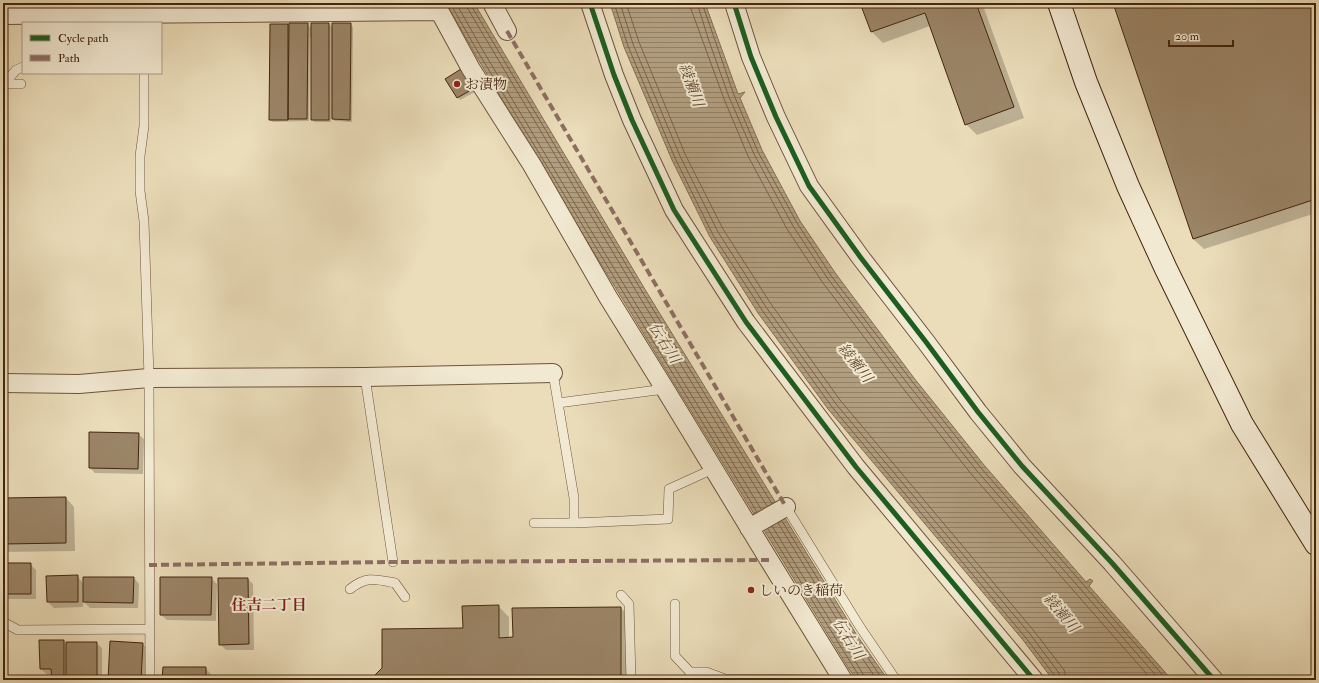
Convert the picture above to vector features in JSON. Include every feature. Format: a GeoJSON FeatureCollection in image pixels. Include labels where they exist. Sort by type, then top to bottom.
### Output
{"type":"FeatureCollection","features":[{"type":"Feature","properties":{"kind":"street"},"geometry":{"type":"LineString","coordinates":[[492,3],[507,31]]}},
{"type":"Feature","properties":{"kind":"street"},"geometry":{"type":"LineString","coordinates":[[590,3],[614,75],[632,120],[674,210],[746,322],[856,467],[1034,680]]}},
{"type":"Feature","properties":{"kind":"street"},"geometry":{"type":"LineString","coordinates":[[734,3],[751,57],[776,118],[809,186],[861,258],[978,412],[1022,466],[1112,563],[1214,680]]}},
{"type":"Feature","properties":{"kind":"street"},"geometry":{"type":"LineString","coordinates":[[1059,3],[1086,82],[1128,186],[1166,270],[1242,424],[1316,544]]}},
{"type":"Feature","properties":{"kind":"street"},"geometry":{"type":"LineString","coordinates":[[3,15],[30,9],[145,13],[246,8],[437,7],[471,69],[532,165],[608,297],[665,388],[838,680]]}},
{"type":"Feature","properties":{"kind":"street"},"geometry":{"type":"LineString","coordinates":[[3,383],[79,384],[149,378],[365,377],[553,373]]}},
{"type":"Feature","properties":{"kind":"street"},"geometry":{"type":"LineString","coordinates":[[749,528],[786,507]]}},
{"type":"Feature","properties":{"kind":"lane"},"geometry":{"type":"LineString","coordinates":[[4,84],[16,70],[22,67]]}},
{"type":"Feature","properties":{"kind":"lane"},"geometry":{"type":"LineString","coordinates":[[144,74],[144,126],[140,156],[140,191],[144,221],[149,378],[150,680]]}},
{"type":"Feature","properties":{"kind":"lane"},"geometry":{"type":"LineString","coordinates":[[4,84],[21,84]]}},
{"type":"Feature","properties":{"kind":"lane"},"geometry":{"type":"LineString","coordinates":[[553,373],[574,498],[574,523]]}},
{"type":"Feature","properties":{"kind":"lane"},"geometry":{"type":"LineString","coordinates":[[365,377],[392,562]]}},
{"type":"Feature","properties":{"kind":"lane"},"geometry":{"type":"LineString","coordinates":[[558,403],[665,388]]}},
{"type":"Feature","properties":{"kind":"lane"},"geometry":{"type":"LineString","coordinates":[[534,523],[668,519],[669,489],[713,469]]}},
{"type":"Feature","properties":{"kind":"lane"},"geometry":{"type":"LineString","coordinates":[[786,507],[860,627],[896,680]]}},
{"type":"Feature","properties":{"kind":"lane"},"geometry":{"type":"LineString","coordinates":[[350,589],[366,579],[377,579],[395,582],[405,597]]}},
{"type":"Feature","properties":{"kind":"lane"},"geometry":{"type":"LineString","coordinates":[[621,595],[629,604],[631,680]]}},
{"type":"Feature","properties":{"kind":"lane"},"geometry":{"type":"LineString","coordinates":[[675,604],[675,656],[690,676],[706,672],[725,679],[838,680]]}},
{"type":"Feature","properties":{"kind":"lane"},"geometry":{"type":"LineString","coordinates":[[3,622],[18,630],[150,629]]}},
{"type":"Feature","properties":{"kind":"water","name":"伝右川"},"geometry":{"type":"Polygon","coordinates":[[[446,3],[474,3],[646,291],[858,637],[888,680],[857,680],[849,669],[582,233],[446,3]]]}},
{"type":"Feature","properties":{"kind":"water","name":"綾瀬川"},"geometry":{"type":"Polygon","coordinates":[[[610,3],[705,3],[738,94],[745,92],[740,98],[762,150],[800,221],[836,274],[914,378],[984,465],[1086,582],[1090,579],[1093,581],[1089,586],[1172,680],[1053,680],[1023,640],[828,409],[758,313],[710,237],[672,160],[624,47],[610,3]]]}},
{"type":"Feature","properties":{"kind":"building"},"geometry":{"type":"Polygon","coordinates":[[[860,3],[976,3],[1014,107],[965,125],[925,13],[871,32],[860,3]]]}},
{"type":"Feature","properties":{"kind":"building"},"geometry":{"type":"Polygon","coordinates":[[[1113,3],[1316,3],[1316,199],[1193,239],[1113,3]]]}},
{"type":"Feature","properties":{"kind":"building"},"geometry":{"type":"Polygon","coordinates":[[[289,23],[308,23],[307,119],[288,119],[289,23]]]}},
{"type":"Feature","properties":{"kind":"building"},"geometry":{"type":"Polygon","coordinates":[[[311,23],[329,23],[329,120],[311,120],[311,23]]]}},
{"type":"Feature","properties":{"kind":"building"},"geometry":{"type":"Polygon","coordinates":[[[332,23],[351,23],[350,120],[332,119],[332,23]]]}},
{"type":"Feature","properties":{"kind":"building"},"geometry":{"type":"Polygon","coordinates":[[[270,24],[288,24],[288,120],[269,120],[270,24]]]}},
{"type":"Feature","properties":{"kind":"building"},"geometry":{"type":"Polygon","coordinates":[[[461,69],[473,89],[457,98],[445,79],[461,69]]]}},
{"type":"Feature","properties":{"kind":"building"},"geometry":{"type":"Polygon","coordinates":[[[89,432],[139,433],[138,469],[89,468],[89,432]]]}},
{"type":"Feature","properties":{"kind":"building"},"geometry":{"type":"Polygon","coordinates":[[[66,497],[66,543],[3,544],[3,498],[66,497]]]}},
{"type":"Feature","properties":{"kind":"building"},"geometry":{"type":"Polygon","coordinates":[[[3,563],[31,563],[31,594],[3,594],[3,563]]]}},
{"type":"Feature","properties":{"kind":"building"},"geometry":{"type":"Polygon","coordinates":[[[78,575],[78,602],[47,602],[46,576],[78,575]]]}},
{"type":"Feature","properties":{"kind":"building"},"geometry":{"type":"Polygon","coordinates":[[[83,577],[134,577],[133,603],[83,602],[83,577]]]}},
{"type":"Feature","properties":{"kind":"building"},"geometry":{"type":"Polygon","coordinates":[[[160,577],[212,577],[211,615],[160,615],[160,577]]]}},
{"type":"Feature","properties":{"kind":"building"},"geometry":{"type":"Polygon","coordinates":[[[218,578],[248,578],[249,644],[219,645],[218,578]]]}},
{"type":"Feature","properties":{"kind":"building"},"geometry":{"type":"Polygon","coordinates":[[[499,605],[499,638],[513,637],[512,608],[621,607],[621,680],[371,679],[382,668],[382,629],[463,628],[462,606],[499,605]]]}},
{"type":"Feature","properties":{"kind":"building"},"geometry":{"type":"Polygon","coordinates":[[[39,640],[64,640],[64,679],[52,680],[51,669],[40,669],[39,640]]]}},
{"type":"Feature","properties":{"kind":"building"},"geometry":{"type":"Polygon","coordinates":[[[110,641],[143,643],[141,680],[108,680],[110,641]]]}},
{"type":"Feature","properties":{"kind":"building"},"geometry":{"type":"Polygon","coordinates":[[[66,642],[97,642],[97,680],[66,680],[66,642]]]}},
{"type":"Feature","properties":{"kind":"building"},"geometry":{"type":"Polygon","coordinates":[[[163,667],[206,667],[206,680],[162,680],[163,667]]]}},
{"type":"Feature","properties":{"kind":"marked path"},"geometry":{"type":"LineString","coordinates":[[507,31],[786,507]]}},
{"type":"Feature","properties":{"kind":"marked path"},"geometry":{"type":"LineString","coordinates":[[149,565],[769,560]]}},
{"type":"Feature","properties":{"kind":"cycle path"},"geometry":{"type":"LineString","coordinates":[[590,3],[614,75],[632,120],[674,210],[746,322],[856,467],[1034,680]]}},
{"type":"Feature","properties":{"kind":"cycle path"},"geometry":{"type":"LineString","coordinates":[[734,3],[751,57],[776,117],[809,186],[861,258],[978,412],[1022,466],[1112,563],[1214,680]]}},
{"type":"Feature","properties":{"kind":"place","name":"お漬物"},"geometry":{"type":"Point","coordinates":[457,84]}},
{"type":"Feature","properties":{"kind":"place","name":"しいのき稲荷"},"geometry":{"type":"Point","coordinates":[751,590]}},
{"type":"Feature","properties":{"kind":"district","name":"住吉二丁目"},"geometry":{"type":"Point","coordinates":[269,605]}}]}
